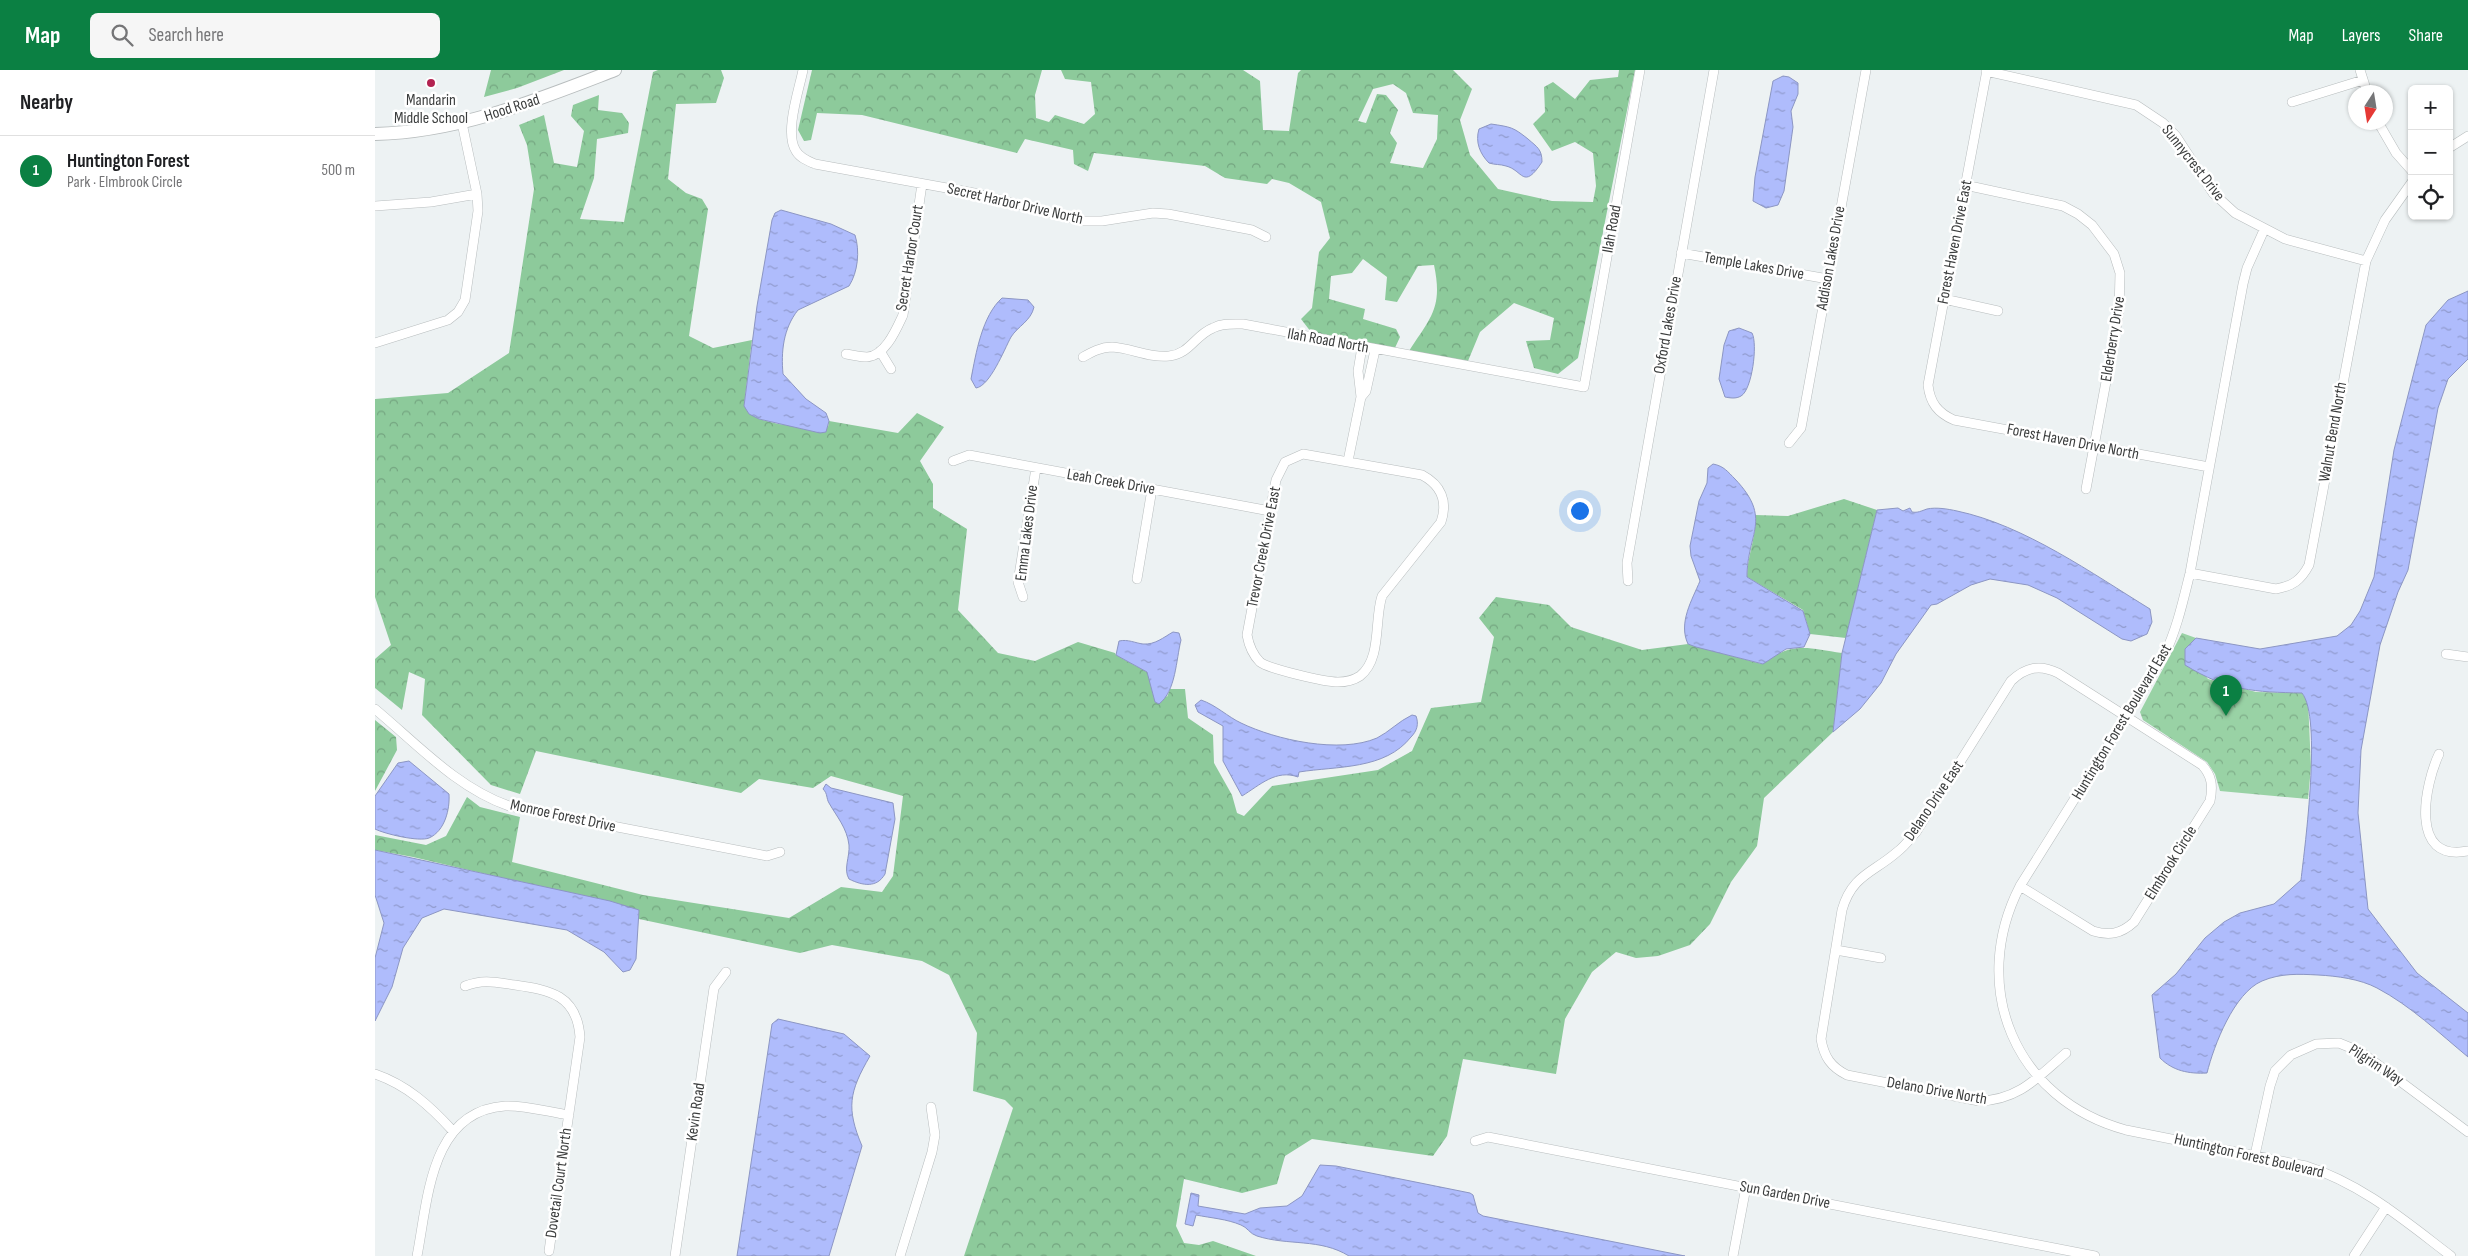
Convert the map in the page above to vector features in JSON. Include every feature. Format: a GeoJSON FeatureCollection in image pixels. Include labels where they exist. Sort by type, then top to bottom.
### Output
{"type":"FeatureCollection","features":[{"type":"Feature","properties":{"kind":"street","name":"Hood Road"},"geometry":{"type":"LineString","coordinates":[[375,134],[408,132],[462,123],[525,105],[615,70]]}},
{"type":"Feature","properties":{"kind":"street","name":"Secret Harbor Drive North"},"geometry":{"type":"LineString","coordinates":[[803,70],[791,129],[792,141],[796,151],[804,159],[815,164],[974,193],[1082,221],[1101,221],[1153,213],[1168,214],[1252,230],[1266,237]]}},
{"type":"Feature","properties":{"kind":"street","name":"Ilah Road"},"geometry":{"type":"LineString","coordinates":[[1584,388],[1640,70]]}},
{"type":"Feature","properties":{"kind":"street","name":"Oxford Lakes Drive"},"geometry":{"type":"LineString","coordinates":[[1628,581],[1627,564],[1714,70]]}},
{"type":"Feature","properties":{"kind":"street","name":"Addison Lakes Drive"},"geometry":{"type":"LineString","coordinates":[[1789,443],[1801,428],[1866,70]]}},
{"type":"Feature","properties":{"kind":"street","name":"Forest Haven Drive East"},"geometry":{"type":"LineString","coordinates":[[1940,412],[1931,401],[1928,385],[1986,70]]}},
{"type":"Feature","properties":{"kind":"street","name":"Sunnycrest Drive"},"geometry":{"type":"LineString","coordinates":[[1986,70],[2123,101],[2150,112],[2176,136],[2213,194],[2235,213],[2264,230],[2285,239],[2366,261]]}},
{"type":"Feature","properties":{"kind":"street"},"geometry":{"type":"LineString","coordinates":[[2360,70],[2365,85]]}},
{"type":"Feature","properties":{"kind":"street"},"geometry":{"type":"LineString","coordinates":[[2292,102],[2363,80]]}},
{"type":"Feature","properties":{"kind":"street"},"geometry":{"type":"LineString","coordinates":[[375,343],[447,320],[458,312],[465,300],[477,211],[477,194],[462,123]]}},
{"type":"Feature","properties":{"kind":"street"},"geometry":{"type":"LineString","coordinates":[[2382,130],[2392,148],[2408,166]]}},
{"type":"Feature","properties":{"kind":"street"},"geometry":{"type":"LineString","coordinates":[[2453,145],[2468,136]]}},
{"type":"Feature","properties":{"kind":"street","name":"Secret Harbor Court"},"geometry":{"type":"LineString","coordinates":[[881,351],[895,333],[903,315],[922,184]]}},
{"type":"Feature","properties":{"kind":"street","name":"Elderberry Drive"},"geometry":{"type":"LineString","coordinates":[[1965,185],[2063,206],[2078,214],[2092,225],[2114,254],[2120,273],[2121,293],[2086,489]]}},
{"type":"Feature","properties":{"kind":"street","name":"Walnut Bend North"},"geometry":{"type":"LineString","coordinates":[[2189,573],[2276,589],[2287,587],[2303,576],[2309,565],[2366,261],[2385,220],[2408,188]]}},
{"type":"Feature","properties":{"kind":"street"},"geometry":{"type":"LineString","coordinates":[[375,206],[431,202],[477,194]]}},
{"type":"Feature","properties":{"kind":"street","name":"Huntington Forest Boulevard East"},"geometry":{"type":"LineString","coordinates":[[2039,1076],[2012,1037],[1999,992],[1998,954],[2001,933],[2009,908],[2020,886],[2127,717],[2172,640],[2182,608],[2189,573],[2243,284],[2247,268],[2264,230]]}},
{"type":"Feature","properties":{"kind":"street","name":"Temple Lakes Drive"},"geometry":{"type":"LineString","coordinates":[[1681,253],[1828,280]]}},
{"type":"Feature","properties":{"kind":"street"},"geometry":{"type":"LineString","coordinates":[[1944,299],[1999,311]]}},
{"type":"Feature","properties":{"kind":"street","name":"Ilah Road North"},"geometry":{"type":"LineString","coordinates":[[1083,357],[1099,349],[1112,347],[1169,356],[1191,348],[1202,334],[1212,328],[1225,324],[1243,324],[1361,348],[1584,388]]}},
{"type":"Feature","properties":{"kind":"street"},"geometry":{"type":"LineString","coordinates":[[1348,461],[1361,398],[1358,371],[1361,348]]}},
{"type":"Feature","properties":{"kind":"street"},"geometry":{"type":"LineString","coordinates":[[1361,398],[1366,391],[1375,350]]}},
{"type":"Feature","properties":{"kind":"street"},"geometry":{"type":"LineString","coordinates":[[846,354],[868,357],[881,351],[891,369]]}},
{"type":"Feature","properties":{"kind":"street","name":"Forest Haven Drive North"},"geometry":{"type":"LineString","coordinates":[[1940,412],[1955,420],[2209,467]]}},
{"type":"Feature","properties":{"kind":"street","name":"Trevor Creek Drive East"},"geometry":{"type":"LineString","coordinates":[[1303,454],[1348,461],[1422,475],[1432,481],[1440,490],[1444,512],[1441,522],[1382,596],[1373,654],[1369,666],[1360,676],[1349,681],[1337,682],[1273,668],[1262,663],[1249,647],[1247,635],[1276,480],[1285,462],[1303,454]]}},
{"type":"Feature","properties":{"kind":"street","name":"Leah Creek Drive"},"geometry":{"type":"LineString","coordinates":[[953,461],[969,455],[1270,511]]}},
{"type":"Feature","properties":{"kind":"street","name":"Emma Lakes Drive"},"geometry":{"type":"LineString","coordinates":[[1023,597],[1018,582],[1036,468]]}},
{"type":"Feature","properties":{"kind":"street"},"geometry":{"type":"LineString","coordinates":[[1137,579],[1152,490]]}},
{"type":"Feature","properties":{"kind":"street"},"geometry":{"type":"LineString","coordinates":[[2446,654],[2468,657]]}},
{"type":"Feature","properties":{"kind":"street","name":"Delano Drive East"},"geometry":{"type":"LineString","coordinates":[[1831,1065],[1825,1057],[1821,1039],[1845,900],[1856,882],[1899,852],[1915,832],[2011,681],[2021,672],[2030,668],[2048,668]]}},
{"type":"Feature","properties":{"kind":"street","name":"Elmbrook Circle"},"geometry":{"type":"LineString","coordinates":[[2020,886],[2093,930],[2103,934],[2116,934],[2127,929],[2134,922],[2210,800],[2212,789],[2208,771],[2202,765],[2048,668]]}},
{"type":"Feature","properties":{"kind":"street","name":"Monroe Forest Drive"},"geometry":{"type":"LineString","coordinates":[[375,709],[469,788],[490,799],[519,808],[767,856],[780,852]]}},
{"type":"Feature","properties":{"kind":"street"},"geometry":{"type":"LineString","coordinates":[[2439,754],[2430,773],[2425,820],[2426,830],[2431,839],[2445,850],[2459,853],[2468,851]]}},
{"type":"Feature","properties":{"kind":"street"},"geometry":{"type":"LineString","coordinates":[[1836,950],[1881,958]]}},
{"type":"Feature","properties":{"kind":"street","name":"Kevin Road"},"geometry":{"type":"LineString","coordinates":[[675,1256],[714,988],[726,972]]}},
{"type":"Feature","properties":{"kind":"street","name":"Dovetail Court North"},"geometry":{"type":"LineString","coordinates":[[465,986],[481,980],[546,990],[560,997],[569,1005],[575,1015],[580,1037],[549,1251]]}},
{"type":"Feature","properties":{"kind":"street","name":"Pilgrim Way"},"geometry":{"type":"LineString","coordinates":[[2255,1155],[2275,1071],[2291,1055],[2316,1044],[2339,1043],[2361,1052],[2468,1132]]}},
{"type":"Feature","properties":{"kind":"street","name":"Delano Drive North"},"geometry":{"type":"LineString","coordinates":[[1831,1065],[1847,1075],[1979,1101],[2008,1097],[2020,1092],[2065,1053]]}},
{"type":"Feature","properties":{"kind":"street"},"geometry":{"type":"LineString","coordinates":[[375,1074],[401,1085],[453,1130]]}},
{"type":"Feature","properties":{"kind":"street","name":"Huntington Forest Boulevard"},"geometry":{"type":"LineString","coordinates":[[2039,1076],[2065,1101],[2082,1112],[2115,1127],[2255,1155],[2329,1173],[2386,1207],[2451,1256]]}},
{"type":"Feature","properties":{"kind":"street"},"geometry":{"type":"LineString","coordinates":[[417,1256],[437,1160],[453,1130],[471,1116],[485,1110],[505,1106],[569,1115]]}},
{"type":"Feature","properties":{"kind":"street"},"geometry":{"type":"LineString","coordinates":[[900,1256],[932,1152],[935,1135],[931,1107]]}},
{"type":"Feature","properties":{"kind":"street","name":"Sun Garden Drive"},"geometry":{"type":"LineString","coordinates":[[1475,1142],[1488,1137],[2095,1256]]}},
{"type":"Feature","properties":{"kind":"street"},"geometry":{"type":"LineString","coordinates":[[1733,1256],[1746,1187]]}},
{"type":"Feature","properties":{"kind":"street"},"geometry":{"type":"LineString","coordinates":[[2354,1256],[2386,1207]]}},
{"type":"Feature","properties":{"kind":"green space"},"geometry":{"type":"Polygon","coordinates":[[[491,70],[564,70],[517,88],[484,97],[491,70]]]}},
{"type":"Feature","properties":{"kind":"green space"},"geometry":{"type":"Polygon","coordinates":[[[658,70],[721,70],[724,78],[716,103],[676,104],[668,179],[686,193],[702,199],[708,209],[689,336],[713,348],[752,340],[744,406],[759,419],[802,429],[828,427],[829,421],[898,433],[917,413],[944,427],[920,461],[933,484],[933,508],[967,529],[958,610],[998,653],[1035,661],[1078,642],[1115,653],[1147,672],[1167,697],[1170,689],[1185,689],[1188,718],[1213,735],[1214,763],[1232,795],[1237,813],[1244,816],[1272,786],[1378,770],[1412,751],[1431,708],[1481,702],[1494,637],[1479,618],[1496,597],[1549,605],[1571,627],[1642,650],[1688,644],[1762,664],[1782,652],[1792,649],[1810,648],[1842,653],[1833,732],[1764,798],[1757,846],[1731,882],[1710,924],[1690,945],[1658,956],[1636,958],[1616,952],[1592,972],[1565,1019],[1556,1074],[1463,1059],[1447,1136],[1433,1156],[1312,1139],[1285,1156],[1277,1184],[1242,1193],[1184,1179],[1176,1226],[1184,1243],[1199,1245],[1213,1241],[1256,1256],[964,1256],[1013,1108],[1005,1100],[973,1091],[977,1033],[949,975],[922,961],[832,945],[800,953],[639,919],[639,910],[413,857],[375,850],[375,835],[426,845],[446,836],[467,797],[480,807],[520,817],[512,862],[643,895],[789,918],[841,887],[882,892],[893,876],[903,796],[831,776],[813,788],[759,779],[741,793],[536,751],[520,794],[491,785],[422,715],[425,679],[409,672],[402,710],[375,688],[375,659],[391,645],[375,597],[375,399],[448,393],[509,353],[534,189],[527,145],[519,125],[544,115],[554,163],[577,167],[584,131],[571,116],[573,105],[599,95],[598,110],[622,113],[629,123],[628,133],[597,139],[594,178],[580,219],[624,222],[653,72],[658,70]]]}},
{"type":"Feature","properties":{"kind":"green space"},"geometry":{"type":"Polygon","coordinates":[[[812,70],[1042,70],[1035,95],[1036,118],[1049,122],[1055,115],[1084,124],[1095,114],[1091,82],[1065,79],[1061,70],[1243,70],[1260,81],[1263,130],[1289,131],[1298,73],[1301,70],[1453,70],[1472,89],[1460,120],[1470,155],[1498,189],[1552,201],[1593,202],[1596,186],[1593,153],[1575,142],[1552,151],[1533,124],[1545,112],[1544,87],[1553,82],[1575,99],[1590,80],[1618,77],[1619,70],[1635,70],[1578,358],[1558,374],[1534,368],[1526,341],[1550,340],[1554,318],[1514,303],[1480,332],[1468,361],[1409,351],[1429,320],[1436,302],[1437,292],[1434,265],[1418,266],[1397,302],[1385,300],[1387,277],[1363,259],[1352,273],[1331,276],[1329,299],[1365,309],[1363,319],[1396,329],[1400,337],[1394,350],[1311,332],[1301,319],[1312,308],[1319,252],[1330,238],[1321,202],[1289,183],[1272,179],[1267,184],[1225,178],[1205,166],[1094,153],[1088,171],[1074,164],[1073,150],[1025,139],[1017,153],[862,115],[817,113],[811,140],[804,141],[798,130],[812,70]],[[1393,84],[1373,89],[1358,121],[1366,123],[1377,94],[1386,95],[1398,110],[1390,133],[1397,143],[1390,163],[1423,168],[1437,139],[1438,115],[1413,113],[1406,93],[1393,84]]]}},
{"type":"Feature","properties":{"kind":"green space"},"geometry":{"type":"Polygon","coordinates":[[[1844,499],[1877,510],[1846,638],[1810,634],[1803,610],[1747,577],[1755,531],[1755,515],[1788,516],[1844,499]]]}},
{"type":"Feature","properties":{"kind":"green space"},"geometry":{"type":"Polygon","coordinates":[[[2182,633],[2196,638],[2185,649],[2208,679],[2256,692],[2302,693],[2308,700],[2311,767],[2308,799],[2220,791],[2215,774],[2207,762],[2143,720],[2140,712],[2182,633]]]}},
{"type":"Feature","properties":{"kind":"green space"},"geometry":{"type":"Polygon","coordinates":[[[375,720],[396,737],[397,750],[375,791],[375,720]]]}},
{"type":"Feature","properties":{"kind":"water"},"geometry":{"type":"Polygon","coordinates":[[[1783,76],[1789,77],[1798,83],[1798,94],[1791,111],[1793,127],[1784,191],[1778,205],[1766,208],[1753,201],[1755,177],[1773,81],[1783,76]]]}},
{"type":"Feature","properties":{"kind":"water"},"geometry":{"type":"Polygon","coordinates":[[[1491,124],[1515,130],[1538,149],[1542,162],[1536,171],[1527,177],[1504,165],[1489,163],[1479,148],[1478,134],[1479,129],[1491,124]]]}},
{"type":"Feature","properties":{"kind":"water"},"geometry":{"type":"Polygon","coordinates":[[[781,210],[831,224],[855,235],[857,241],[856,268],[849,286],[798,310],[789,325],[784,341],[782,357],[783,374],[806,399],[826,413],[829,421],[826,432],[820,433],[759,419],[749,414],[744,406],[757,306],[772,220],[775,213],[781,210]]]}},
{"type":"Feature","properties":{"kind":"water"},"geometry":{"type":"Polygon","coordinates":[[[2468,291],[2468,359],[2448,379],[2438,408],[2408,570],[2398,592],[2380,645],[2361,750],[2358,813],[2368,909],[2417,973],[2468,1013],[2468,1057],[2413,1011],[2377,988],[2356,980],[2333,976],[2290,975],[2262,981],[2243,996],[2234,1008],[2220,1035],[2207,1073],[2194,1073],[2176,1069],[2160,1058],[2152,995],[2176,974],[2205,938],[2224,922],[2240,913],[2274,904],[2301,880],[2312,754],[2308,707],[2302,693],[2255,691],[2214,680],[2185,665],[2185,649],[2196,638],[2260,649],[2337,636],[2351,625],[2360,611],[2374,577],[2394,450],[2426,325],[2448,300],[2468,291]]]}},
{"type":"Feature","properties":{"kind":"water"},"geometry":{"type":"Polygon","coordinates":[[[1002,298],[1028,300],[1034,307],[1027,320],[1011,337],[1001,358],[986,381],[976,388],[971,379],[981,336],[989,315],[1002,298]]]}},
{"type":"Feature","properties":{"kind":"water"},"geometry":{"type":"Polygon","coordinates":[[[1739,328],[1752,333],[1754,339],[1753,366],[1745,392],[1739,397],[1729,398],[1725,397],[1719,379],[1724,345],[1729,331],[1739,328]]]}},
{"type":"Feature","properties":{"kind":"water"},"geometry":{"type":"Polygon","coordinates":[[[1713,464],[1723,468],[1735,479],[1753,505],[1755,526],[1747,577],[1803,611],[1810,634],[1804,647],[1786,649],[1763,664],[1696,647],[1688,644],[1685,636],[1687,612],[1700,581],[1691,556],[1690,546],[1699,501],[1707,483],[1708,468],[1713,464]]]}},
{"type":"Feature","properties":{"kind":"water"},"geometry":{"type":"Polygon","coordinates":[[[1898,508],[1903,511],[1910,508],[1912,512],[1934,508],[1957,511],[2007,527],[2032,539],[2082,566],[2150,609],[2152,622],[2147,634],[2131,641],[2122,639],[2057,598],[2028,585],[1990,579],[1971,585],[1937,604],[1931,605],[1896,654],[1881,683],[1860,709],[1833,732],[1842,653],[1877,510],[1898,508]]]}},
{"type":"Feature","properties":{"kind":"water"},"geometry":{"type":"Polygon","coordinates":[[[1173,632],[1179,633],[1181,640],[1176,666],[1169,691],[1159,704],[1155,702],[1147,672],[1116,655],[1119,641],[1125,640],[1147,644],[1173,632]]]}},
{"type":"Feature","properties":{"kind":"water"},"geometry":{"type":"Polygon","coordinates":[[[1201,700],[1255,729],[1308,743],[1345,745],[1362,743],[1386,733],[1412,715],[1416,716],[1417,725],[1411,737],[1388,756],[1359,765],[1299,772],[1298,777],[1282,775],[1269,779],[1242,796],[1223,761],[1223,726],[1198,712],[1195,705],[1201,700]]]}},
{"type":"Feature","properties":{"kind":"water"},"geometry":{"type":"Polygon","coordinates":[[[409,761],[449,794],[449,806],[443,825],[429,838],[402,837],[375,829],[375,796],[398,763],[409,761]]]}},
{"type":"Feature","properties":{"kind":"water"},"geometry":{"type":"Polygon","coordinates":[[[826,784],[831,788],[893,803],[895,819],[885,874],[878,882],[864,884],[849,879],[847,875],[848,839],[823,789],[826,784]]]}},
{"type":"Feature","properties":{"kind":"water"},"geometry":{"type":"Polygon","coordinates":[[[375,850],[610,901],[639,910],[636,959],[630,970],[623,972],[604,952],[567,930],[444,909],[422,918],[403,948],[392,987],[375,1021],[375,958],[384,923],[375,895],[375,850]]]}},
{"type":"Feature","properties":{"kind":"water"},"geometry":{"type":"Polygon","coordinates":[[[778,1019],[844,1034],[870,1056],[858,1080],[852,1100],[854,1121],[862,1146],[829,1256],[737,1256],[772,1024],[778,1019]]]}},
{"type":"Feature","properties":{"kind":"water"},"geometry":{"type":"Polygon","coordinates":[[[1320,1165],[1336,1166],[1470,1193],[1473,1195],[1478,1213],[1483,1216],[1685,1256],[1349,1256],[1338,1250],[1315,1244],[1280,1241],[1257,1236],[1245,1227],[1230,1221],[1196,1215],[1193,1226],[1185,1224],[1191,1193],[1199,1195],[1198,1206],[1245,1214],[1260,1208],[1287,1206],[1302,1196],[1320,1165]]]}},
{"type":"Feature","properties":{"kind":"place","name":"Mandarin Middle School"},"geometry":{"type":"Point","coordinates":[431,83]}},
{"type":"Feature","properties":{"kind":"place","name":"Huntington Forest"},"geometry":{"type":"Point","coordinates":[2226,716]}}]}
